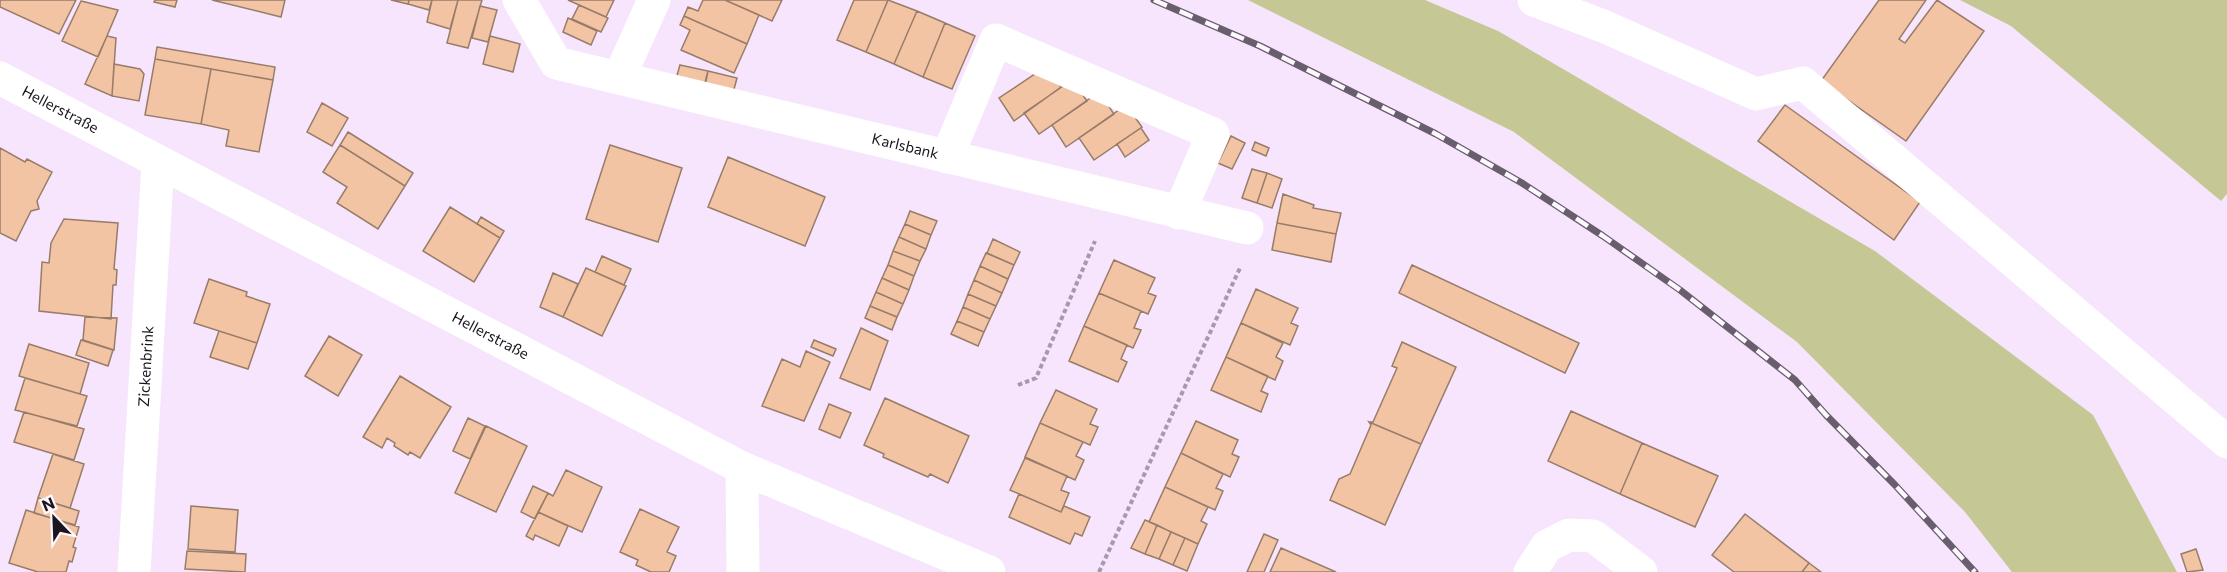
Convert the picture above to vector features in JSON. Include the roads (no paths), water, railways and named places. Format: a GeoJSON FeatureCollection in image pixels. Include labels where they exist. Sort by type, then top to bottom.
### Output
{"type":"FeatureCollection","features":[{"type":"Feature","properties":{"kind":"street","name":"Karlsbank"},"geometry":{"type":"LineString","coordinates":[[519,0],[556,63],[1184,215],[1247,228]]}},
{"type":"Feature","properties":{"kind":"street"},"geometry":{"type":"LineString","coordinates":[[619,78],[654,0]]}},
{"type":"Feature","properties":{"kind":"street"},"geometry":{"type":"LineString","coordinates":[[1534,0],[1603,26],[1756,94],[1803,83],[2227,442]]}},
{"type":"Feature","properties":{"kind":"street"},"geometry":{"type":"LineString","coordinates":[[947,157],[996,40],[1214,134],[1184,215]]}},
{"type":"Feature","properties":{"kind":"street","name":"Hellerstraße"},"geometry":{"type":"LineString","coordinates":[[0,78],[742,468],[989,572]]}},
{"type":"Feature","properties":{"kind":"street","name":"Zickenbrink"},"geometry":{"type":"LineString","coordinates":[[134,572],[158,162]]}},
{"type":"Feature","properties":{"kind":"street"},"geometry":{"type":"LineString","coordinates":[[742,468],[743,572]]}},
{"type":"Feature","properties":{"kind":"street"},"geometry":{"type":"LineString","coordinates":[[1530,572],[1547,546],[1569,535],[1593,536],[1641,572]]}},
{"type":"Feature","properties":{"kind":"railway"},"geometry":{"type":"LineString","coordinates":[[1154,0],[1260,46],[1436,134],[1522,183],[1603,236],[1680,290],[1795,380],[1975,572]]}}]}
